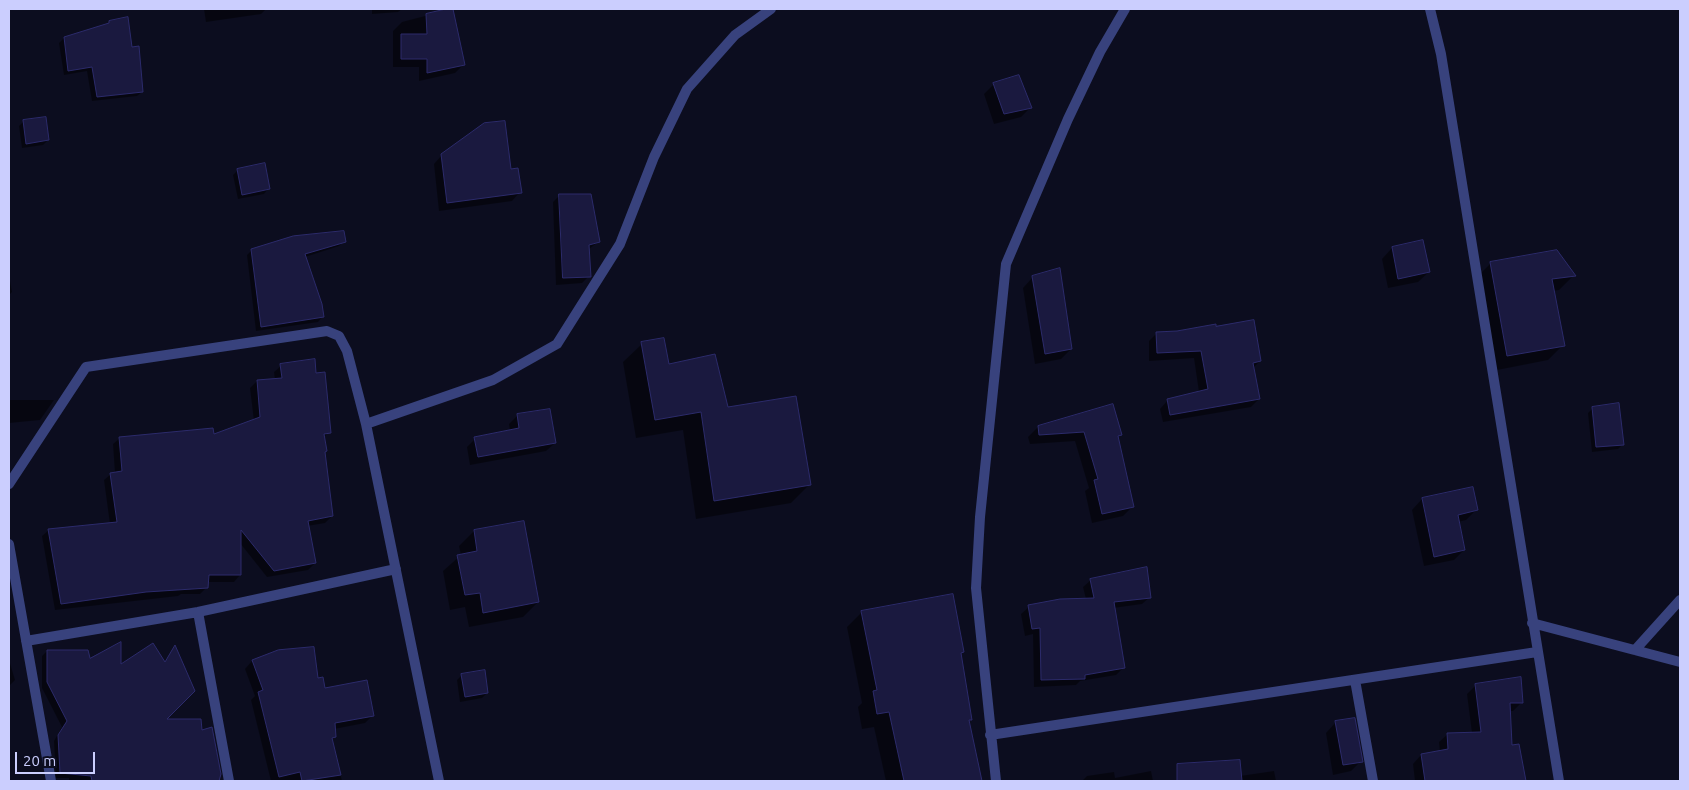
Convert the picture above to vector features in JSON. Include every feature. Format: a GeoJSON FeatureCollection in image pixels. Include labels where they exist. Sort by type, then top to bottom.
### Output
{"type":"FeatureCollection","features":[{"type":"Feature","properties":{"kind":"street"},"geometry":{"type":"LineString","coordinates":[[366,424],[493,380],[556,344],[620,244],[654,157],[687,89],[734,36],[771,9]]}},
{"type":"Feature","properties":{"kind":"street"},"geometry":{"type":"LineString","coordinates":[[996,781],[976,588],[980,517],[1006,264],[1068,119],[1100,52],[1125,9]]}},
{"type":"Feature","properties":{"kind":"street"},"geometry":{"type":"LineString","coordinates":[[1430,9],[1441,54],[1559,781]]}},
{"type":"Feature","properties":{"kind":"street"},"geometry":{"type":"LineString","coordinates":[[9,484],[86,367],[327,331],[339,336],[347,351],[366,424],[439,781]]}},
{"type":"Feature","properties":{"kind":"street"},"geometry":{"type":"LineString","coordinates":[[9,544],[51,781]]}},
{"type":"Feature","properties":{"kind":"street"},"geometry":{"type":"LineString","coordinates":[[26,640],[198,612],[396,569]]}},
{"type":"Feature","properties":{"kind":"street"},"geometry":{"type":"LineString","coordinates":[[1635,650],[1680,600]]}},
{"type":"Feature","properties":{"kind":"street"},"geometry":{"type":"LineString","coordinates":[[198,612],[229,781]]}},
{"type":"Feature","properties":{"kind":"street"},"geometry":{"type":"LineString","coordinates":[[1532,623],[1680,662]]}},
{"type":"Feature","properties":{"kind":"street"},"geometry":{"type":"LineString","coordinates":[[990,735],[1537,652]]}},
{"type":"Feature","properties":{"kind":"street"},"geometry":{"type":"LineString","coordinates":[[1355,680],[1372,781]]}},
{"type":"Feature","properties":{"kind":"building"},"geometry":{"type":"Polygon","coordinates":[[[453,9],[465,65],[427,73],[427,59],[401,59],[401,34],[427,34],[426,14],[453,9]]]}},
{"type":"Feature","properties":{"kind":"building"},"geometry":{"type":"Polygon","coordinates":[[[128,17],[132,47],[139,46],[143,92],[97,97],[92,67],[68,71],[64,37],[109,23],[109,21],[128,17]]]}},
{"type":"Feature","properties":{"kind":"building"},"geometry":{"type":"Polygon","coordinates":[[[1019,75],[1032,108],[1004,114],[993,83],[1019,75]]]}},
{"type":"Feature","properties":{"kind":"building"},"geometry":{"type":"Polygon","coordinates":[[[46,117],[49,140],[26,144],[23,120],[46,117]]]}},
{"type":"Feature","properties":{"kind":"building"},"geometry":{"type":"Polygon","coordinates":[[[505,121],[511,169],[518,168],[522,193],[447,203],[441,154],[484,123],[505,121]]]}},
{"type":"Feature","properties":{"kind":"building"},"geometry":{"type":"Polygon","coordinates":[[[265,163],[270,189],[242,195],[237,169],[265,163]]]}},
{"type":"Feature","properties":{"kind":"building"},"geometry":{"type":"Polygon","coordinates":[[[559,194],[591,194],[600,242],[589,245],[591,277],[563,278],[559,194]]]}},
{"type":"Feature","properties":{"kind":"building"},"geometry":{"type":"Polygon","coordinates":[[[344,231],[346,242],[305,254],[322,304],[324,317],[261,327],[251,249],[293,236],[344,231]]]}},
{"type":"Feature","properties":{"kind":"building"},"geometry":{"type":"Polygon","coordinates":[[[1423,240],[1430,272],[1398,279],[1392,247],[1423,240]]]}},
{"type":"Feature","properties":{"kind":"building"},"geometry":{"type":"Polygon","coordinates":[[[1557,250],[1576,276],[1552,279],[1565,346],[1507,356],[1490,262],[1557,250]]]}},
{"type":"Feature","properties":{"kind":"building"},"geometry":{"type":"Polygon","coordinates":[[[1060,268],[1072,349],[1045,354],[1032,276],[1060,268]]]}},
{"type":"Feature","properties":{"kind":"building"},"geometry":{"type":"Polygon","coordinates":[[[1254,320],[1261,361],[1253,363],[1260,399],[1170,415],[1167,399],[1208,389],[1201,351],[1157,353],[1156,332],[1177,331],[1254,320]]]}},
{"type":"Feature","properties":{"kind":"building"},"geometry":{"type":"Polygon","coordinates":[[[664,338],[669,364],[715,354],[728,407],[796,396],[811,485],[714,501],[701,412],[655,420],[641,342],[664,338]]]}},
{"type":"Feature","properties":{"kind":"building"},"geometry":{"type":"Polygon","coordinates":[[[315,359],[316,373],[325,372],[331,433],[324,434],[327,451],[325,452],[333,516],[308,521],[316,563],[274,571],[241,530],[241,575],[209,575],[208,588],[146,592],[61,604],[48,529],[117,522],[110,473],[122,471],[119,437],[213,428],[214,434],[260,417],[257,380],[282,378],[280,364],[315,359]]]}},
{"type":"Feature","properties":{"kind":"building"},"geometry":{"type":"Polygon","coordinates":[[[1619,403],[1624,445],[1596,447],[1592,407],[1619,403]]]}},
{"type":"Feature","properties":{"kind":"building"},"geometry":{"type":"Polygon","coordinates":[[[1113,404],[1122,435],[1118,436],[1134,507],[1102,514],[1094,480],[1098,479],[1084,432],[1039,435],[1038,426],[1113,404]]]}},
{"type":"Feature","properties":{"kind":"building"},"geometry":{"type":"Polygon","coordinates":[[[550,409],[556,443],[478,457],[474,437],[519,428],[517,414],[550,409]]]}},
{"type":"Feature","properties":{"kind":"building"},"geometry":{"type":"Polygon","coordinates":[[[1473,487],[1478,510],[1458,515],[1465,550],[1434,557],[1422,498],[1473,487]]]}},
{"type":"Feature","properties":{"kind":"building"},"geometry":{"type":"Polygon","coordinates":[[[524,521],[539,602],[483,613],[480,593],[465,595],[457,555],[477,551],[474,530],[524,521]]]}},
{"type":"Feature","properties":{"kind":"building"},"geometry":{"type":"Polygon","coordinates":[[[1147,567],[1151,598],[1114,602],[1125,668],[1085,675],[1085,679],[1041,680],[1040,628],[1032,629],[1028,605],[1060,599],[1094,598],[1090,579],[1147,567]]]}},
{"type":"Feature","properties":{"kind":"building"},"geometry":{"type":"Polygon","coordinates":[[[953,594],[964,652],[961,653],[972,720],[969,720],[982,781],[904,781],[889,712],[877,714],[873,691],[877,690],[861,611],[953,594]]]}},
{"type":"Feature","properties":{"kind":"building"},"geometry":{"type":"Polygon","coordinates":[[[121,642],[121,664],[153,643],[165,662],[175,645],[195,691],[167,719],[201,719],[202,730],[212,727],[221,774],[219,781],[92,781],[91,776],[60,773],[58,735],[67,721],[47,682],[47,650],[88,650],[90,658],[121,642]]]}},
{"type":"Feature","properties":{"kind":"building"},"geometry":{"type":"Polygon","coordinates":[[[314,647],[318,678],[323,677],[325,688],[367,680],[374,716],[335,723],[336,737],[332,738],[341,775],[302,781],[300,772],[279,777],[258,692],[263,690],[252,660],[278,650],[314,647]]]}},
{"type":"Feature","properties":{"kind":"building"},"geometry":{"type":"Polygon","coordinates":[[[485,670],[488,693],[465,697],[461,674],[485,670]]]}},
{"type":"Feature","properties":{"kind":"building"},"geometry":{"type":"Polygon","coordinates":[[[1521,677],[1523,703],[1510,703],[1512,745],[1519,744],[1526,781],[1425,781],[1421,754],[1448,749],[1447,733],[1481,732],[1475,684],[1521,677]]]}},
{"type":"Feature","properties":{"kind":"building"},"geometry":{"type":"Polygon","coordinates":[[[1355,718],[1363,762],[1343,765],[1335,721],[1355,718]]]}},
{"type":"Feature","properties":{"kind":"building"},"geometry":{"type":"Polygon","coordinates":[[[1240,760],[1242,781],[1177,781],[1177,764],[1240,760]]]}}]}
